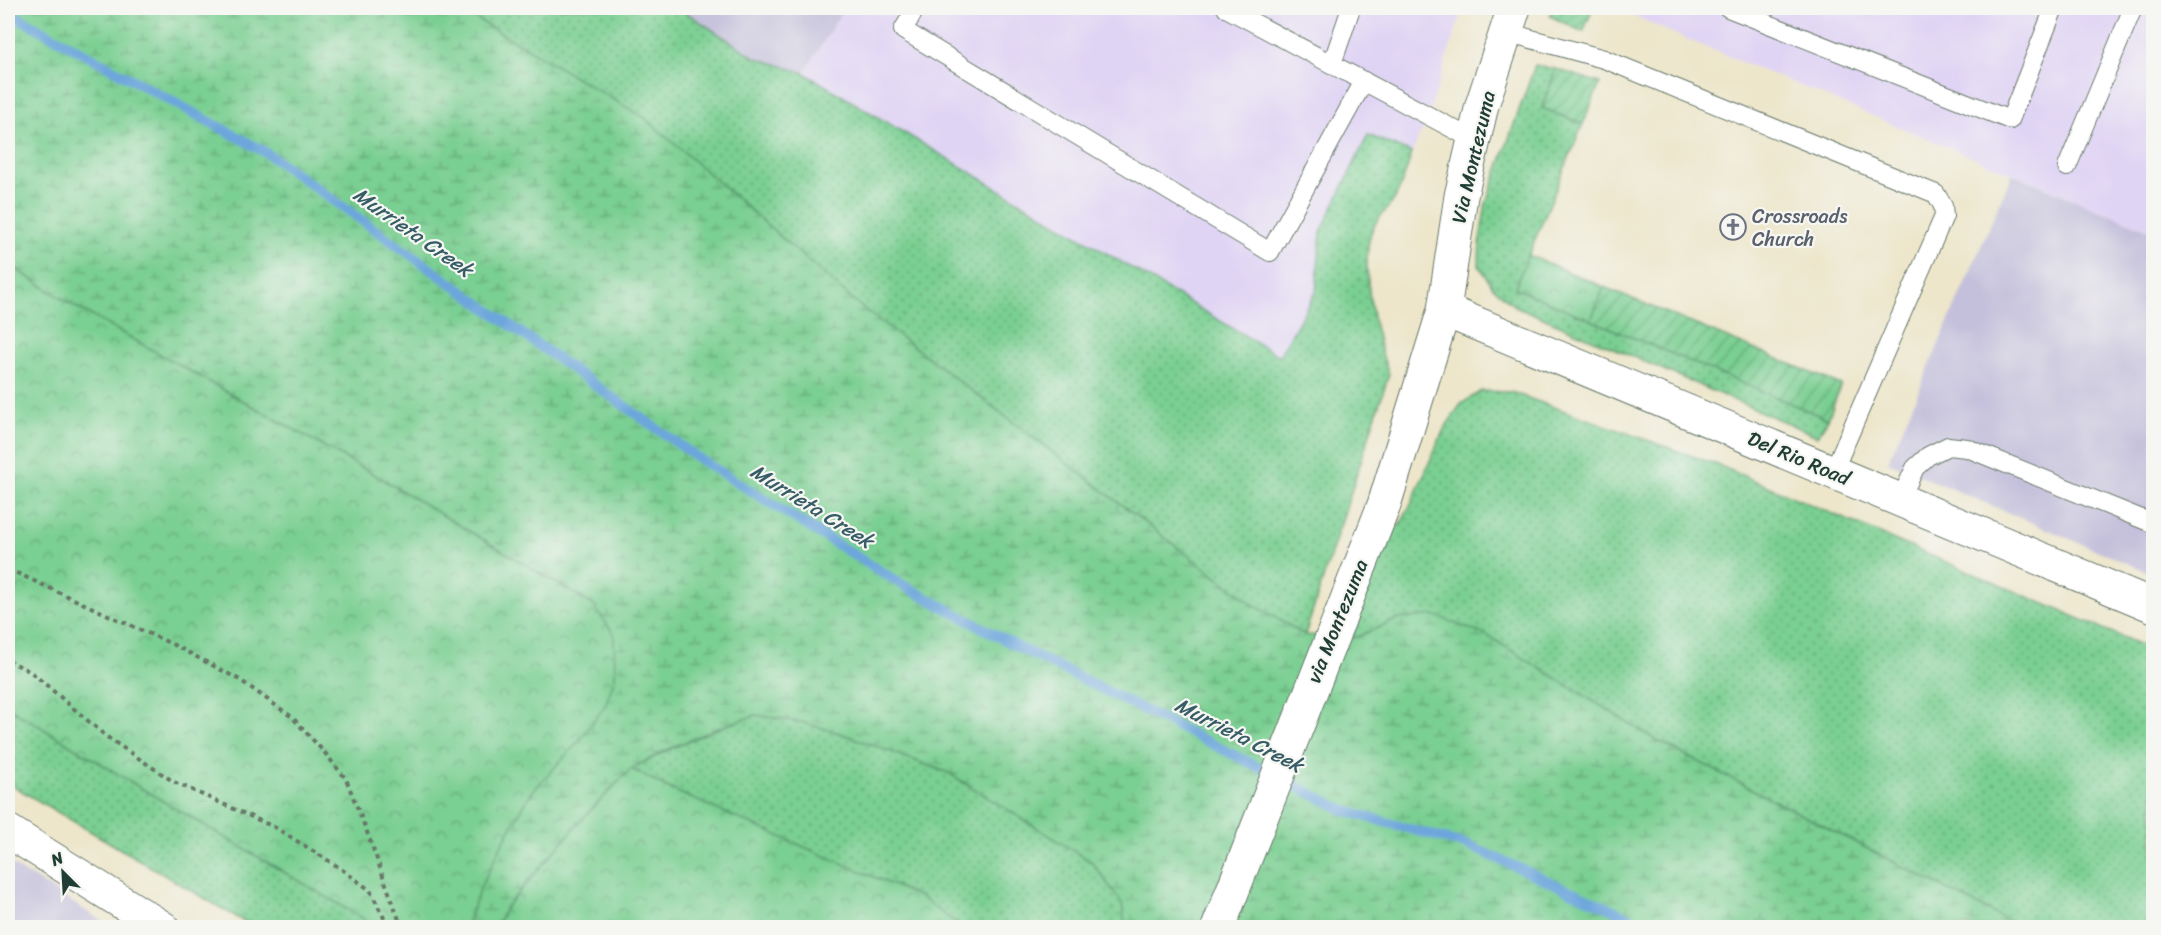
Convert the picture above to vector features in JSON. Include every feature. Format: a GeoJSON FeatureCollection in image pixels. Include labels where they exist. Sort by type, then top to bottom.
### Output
{"type":"FeatureCollection","features":[{"type":"Feature","properties":{"kind":"street","name":"Via Montezuma"},"geometry":{"type":"LineString","coordinates":[[1444,310],[1461,196],[1482,105],[1510,20]]}},
{"type":"Feature","properties":{"kind":"street","name":"Del Rio Road"},"geometry":{"type":"LineString","coordinates":[[1444,310],[2154,606]]}},
{"type":"Feature","properties":{"kind":"street","name":"via Montezuma"},"geometry":{"type":"LineString","coordinates":[[1218,927],[1384,505],[1444,310]]}},
{"type":"Feature","properties":{"kind":"street"},"geometry":{"type":"LineString","coordinates":[[8,831],[163,927]]}},
{"type":"Feature","properties":{"kind":"lane"},"geometry":{"type":"LineString","coordinates":[[916,8],[903,30],[1270,252],[1364,81]]}},
{"type":"Feature","properties":{"kind":"lane"},"geometry":{"type":"LineString","coordinates":[[1226,8],[1474,140]]}},
{"type":"Feature","properties":{"kind":"lane"},"geometry":{"type":"LineString","coordinates":[[1332,64],[1351,8]]}},
{"type":"Feature","properties":{"kind":"lane"},"geometry":{"type":"LineString","coordinates":[[1728,8],[2010,120],[2054,8]]}},
{"type":"Feature","properties":{"kind":"lane"},"geometry":{"type":"LineString","coordinates":[[2067,167],[2133,8]]}},
{"type":"Feature","properties":{"kind":"lane"},"geometry":{"type":"LineString","coordinates":[[1510,20],[1936,194],[1943,206],[1944,216],[1833,472]]}},
{"type":"Feature","properties":{"kind":"lane"},"geometry":{"type":"LineString","coordinates":[[1900,500],[1915,468],[1928,456],[1948,446],[1967,448],[2154,524]]}},
{"type":"Feature","properties":{"kind":"path"},"geometry":{"type":"LineString","coordinates":[[8,569],[176,646],[240,681],[291,717],[346,779],[368,832],[402,927]]}},
{"type":"Feature","properties":{"kind":"path"},"geometry":{"type":"LineString","coordinates":[[8,660],[31,672],[107,737],[174,782],[276,828],[337,866],[370,890],[385,920],[392,927]]}},
{"type":"Feature","properties":{"kind":"shaded area"},"geometry":{"type":"Polygon","coordinates":[[[679,8],[844,8],[804,73],[754,57],[679,8]]]}},
{"type":"Feature","properties":{"kind":"shaded area"},"geometry":{"type":"Polygon","coordinates":[[[844,8],[1463,8],[1427,119],[1412,153],[1368,135],[1321,232],[1316,292],[1279,357],[804,73],[844,8]]]}},
{"type":"Feature","properties":{"kind":"shaded area"},"geometry":{"type":"Polygon","coordinates":[[[1617,8],[2153,8],[2153,232],[1677,35],[1617,8]]]}},
{"type":"Feature","properties":{"kind":"shaded area"},"geometry":{"type":"Polygon","coordinates":[[[2012,174],[2153,232],[2153,574],[1888,462],[2012,174]]]}},
{"type":"Feature","properties":{"kind":"shaded area"},"geometry":{"type":"Polygon","coordinates":[[[8,862],[112,927],[8,927],[8,862]]]}},
{"type":"Feature","properties":{"kind":"green space"},"geometry":{"type":"Polygon","coordinates":[[[8,8],[458,8],[645,118],[855,302],[1254,605],[1305,635],[1357,637],[1398,619],[1434,615],[1488,636],[1656,740],[2020,927],[1125,927],[1122,903],[1092,862],[949,773],[843,734],[801,722],[756,715],[717,728],[664,751],[631,769],[585,816],[506,907],[496,927],[466,927],[480,888],[531,793],[579,741],[593,605],[380,478],[67,302],[8,264],[8,8]]]}},
{"type":"Feature","properties":{"kind":"green space"},"geometry":{"type":"Polygon","coordinates":[[[458,8],[679,8],[754,57],[804,73],[1279,356],[1316,292],[1321,232],[1368,135],[1412,153],[1397,195],[1374,226],[1369,240],[1367,258],[1370,300],[1389,374],[1305,635],[1254,605],[855,302],[645,118],[458,8]]]}},
{"type":"Feature","properties":{"kind":"green space"},"geometry":{"type":"Polygon","coordinates":[[[1553,8],[1593,8],[1583,32],[1550,16],[1553,8]]]}},
{"type":"Feature","properties":{"kind":"green space"},"geometry":{"type":"Polygon","coordinates":[[[1535,65],[1556,69],[1542,108],[1583,124],[1515,288],[1828,419],[1817,436],[1513,305],[1493,287],[1479,266],[1480,239],[1486,203],[1535,65]]]}},
{"type":"Feature","properties":{"kind":"green space"},"geometry":{"type":"Polygon","coordinates":[[[1556,69],[1600,83],[1583,124],[1542,108],[1556,69]]]}},
{"type":"Feature","properties":{"kind":"green space"},"geometry":{"type":"Polygon","coordinates":[[[1528,255],[1604,287],[1591,320],[1515,288],[1528,255]]]}},
{"type":"Feature","properties":{"kind":"green space"},"geometry":{"type":"Polygon","coordinates":[[[8,264],[67,302],[380,478],[593,605],[614,634],[615,678],[605,706],[579,741],[531,793],[480,888],[466,927],[374,927],[371,923],[8,707],[8,264]]]}},
{"type":"Feature","properties":{"kind":"green space"},"geometry":{"type":"Polygon","coordinates":[[[1604,287],[1841,385],[1828,419],[1591,320],[1604,287]]]}},
{"type":"Feature","properties":{"kind":"green space"},"geometry":{"type":"Polygon","coordinates":[[[1481,391],[1511,392],[1718,465],[2153,650],[2153,927],[2020,927],[1656,740],[1488,636],[1398,619],[1357,637],[1348,637],[1385,540],[1402,521],[1410,506],[1444,429],[1461,404],[1481,391]]]}},
{"type":"Feature","properties":{"kind":"green space"},"geometry":{"type":"Polygon","coordinates":[[[8,707],[371,923],[374,927],[253,927],[8,783],[8,707]]]}},
{"type":"Feature","properties":{"kind":"green space"},"geometry":{"type":"Polygon","coordinates":[[[756,715],[801,722],[843,734],[949,773],[1092,862],[1122,903],[1125,927],[961,927],[920,897],[679,793],[631,769],[692,739],[756,715]]]}},
{"type":"Feature","properties":{"kind":"green space"},"geometry":{"type":"Polygon","coordinates":[[[631,769],[679,793],[920,897],[961,927],[496,927],[506,907],[585,816],[631,769]]]}},
{"type":"Feature","properties":{"kind":"waterway","name":"Murrieta Creek"},"geometry":{"type":"LineString","coordinates":[[8,12],[265,152],[701,460],[901,584],[1018,647],[1346,811],[1467,845],[1654,928]]}},
{"type":"Feature","properties":{"kind":"place","name":"Crossroads Church"},"geometry":{"type":"Point","coordinates":[1733,227]}}]}
